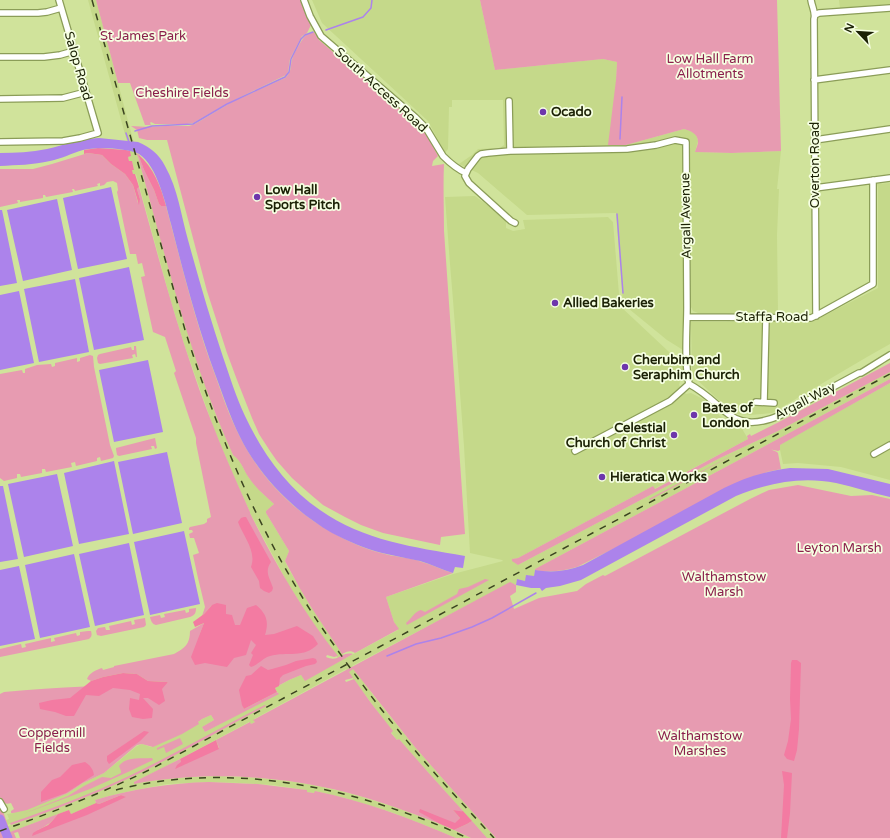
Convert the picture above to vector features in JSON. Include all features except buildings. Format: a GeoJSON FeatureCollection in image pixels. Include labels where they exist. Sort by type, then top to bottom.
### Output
{"type":"FeatureCollection","features":[{"type":"Feature","properties":{"kind":"street","name":"Salop Road"},"geometry":{"type":"LineString","coordinates":[[0,142],[63,140],[80,138],[98,133],[59,0]]}},
{"type":"Feature","properties":{"kind":"street","name":"South Access Road"},"geometry":{"type":"LineString","coordinates":[[304,0],[310,16],[321,36],[415,117],[426,128],[444,156],[455,168],[466,173],[467,180],[471,186],[515,224]]}},
{"type":"Feature","properties":{"kind":"street","name":"Overton Road"},"geometry":{"type":"LineString","coordinates":[[811,0],[815,15],[814,80],[816,316]]}},
{"type":"Feature","properties":{"kind":"street"},"geometry":{"type":"LineString","coordinates":[[0,14],[38,13],[61,8]]}},
{"type":"Feature","properties":{"kind":"street"},"geometry":{"type":"LineString","coordinates":[[815,15],[819,13],[890,8]]}},
{"type":"Feature","properties":{"kind":"street"},"geometry":{"type":"LineString","coordinates":[[0,57],[44,57],[74,51]]}},
{"type":"Feature","properties":{"kind":"street"},"geometry":{"type":"LineString","coordinates":[[814,80],[890,70]]}},
{"type":"Feature","properties":{"kind":"street"},"geometry":{"type":"LineString","coordinates":[[0,99],[63,98],[86,92]]}},
{"type":"Feature","properties":{"kind":"street"},"geometry":{"type":"LineString","coordinates":[[466,173],[473,162],[481,154],[510,151],[509,101]]}},
{"type":"Feature","properties":{"kind":"street"},"geometry":{"type":"LineString","coordinates":[[815,140],[890,129]]}},
{"type":"Feature","properties":{"kind":"street","name":"Argall Avenue"},"geometry":{"type":"LineString","coordinates":[[510,151],[627,149],[656,145],[675,140],[686,142],[687,375],[689,384]]}},
{"type":"Feature","properties":{"kind":"street"},"geometry":{"type":"LineString","coordinates":[[815,188],[890,178]]}},
{"type":"Feature","properties":{"kind":"street","name":"Staffa Road"},"geometry":{"type":"LineString","coordinates":[[687,316],[811,318],[873,284],[873,180]]}},
{"type":"Feature","properties":{"kind":"street"},"geometry":{"type":"LineString","coordinates":[[764,402],[766,317]]}},
{"type":"Feature","properties":{"kind":"street","name":"Argall Way"},"geometry":{"type":"LineString","coordinates":[[689,384],[701,391],[733,417],[743,421],[755,422],[773,418],[859,373],[860,370],[874,362],[876,363],[890,355]]}},
{"type":"Feature","properties":{"kind":"street"},"geometry":{"type":"LineString","coordinates":[[575,451],[670,401],[689,384]]}},
{"type":"Feature","properties":{"kind":"street"},"geometry":{"type":"LineString","coordinates":[[756,402],[774,403]]}},
{"type":"Feature","properties":{"kind":"street"},"geometry":{"type":"LineString","coordinates":[[874,454],[890,445]]}},
{"type":"Feature","properties":{"kind":"street"},"geometry":{"type":"LineString","coordinates":[[0,802],[4,809]]}},
{"type":"Feature","properties":{"kind":"shaded area"},"geometry":{"type":"Polygon","coordinates":[[[88,0],[96,0],[172,280],[213,408],[233,455],[237,457],[249,478],[274,504],[266,511],[266,513],[289,551],[285,561],[288,568],[311,607],[346,658],[398,630],[386,597],[453,574],[503,561],[470,553],[464,446],[445,197],[475,196],[506,219],[506,228],[513,231],[525,229],[523,220],[608,217],[613,222],[620,306],[684,366],[679,385],[686,394],[691,393],[703,399],[721,417],[741,427],[748,439],[654,489],[653,486],[518,558],[512,559],[518,565],[720,458],[778,431],[890,372],[890,379],[535,569],[534,576],[525,581],[517,579],[516,585],[510,583],[352,666],[414,746],[496,838],[487,838],[399,739],[397,740],[346,669],[254,719],[255,722],[251,724],[249,722],[134,783],[175,778],[218,776],[260,778],[303,783],[345,792],[392,806],[440,824],[471,838],[456,838],[391,812],[345,798],[315,791],[315,793],[307,792],[307,790],[273,785],[209,782],[167,784],[109,796],[95,800],[96,803],[71,814],[69,810],[0,836],[0,829],[11,825],[0,827],[0,822],[9,819],[7,814],[68,793],[83,783],[104,773],[137,746],[142,744],[151,747],[211,715],[214,720],[202,727],[205,732],[278,693],[275,688],[289,680],[301,675],[305,680],[340,661],[309,617],[287,582],[250,513],[214,429],[184,344],[136,174],[133,175],[132,170],[134,170],[132,161],[129,162],[128,157],[131,156],[88,0]]]}},
{"type":"Feature","properties":{"kind":"shaded area"},"geometry":{"type":"Polygon","coordinates":[[[312,0],[480,0],[495,70],[603,59],[617,62],[616,80],[626,145],[684,129],[696,134],[698,141],[695,152],[732,153],[781,151],[777,189],[779,189],[777,235],[778,313],[698,313],[693,311],[691,307],[690,152],[686,152],[683,350],[667,340],[623,304],[616,213],[527,215],[478,173],[459,164],[478,149],[500,148],[504,145],[503,100],[452,100],[452,107],[449,107],[448,149],[445,153],[428,121],[322,23],[312,0]]]}},
{"type":"Feature","properties":{"kind":"shaded area"},"geometry":{"type":"Polygon","coordinates":[[[839,0],[890,0],[890,4],[840,8],[839,0]]]}},
{"type":"Feature","properties":{"kind":"shaded area"},"geometry":{"type":"Polygon","coordinates":[[[99,138],[138,142],[154,151],[165,166],[176,193],[205,299],[239,402],[259,443],[286,480],[308,501],[337,521],[372,536],[408,546],[465,556],[463,568],[455,567],[453,573],[420,561],[387,554],[350,542],[318,524],[291,504],[257,466],[236,429],[215,374],[191,300],[160,186],[151,167],[145,159],[139,154],[127,150],[95,149],[83,150],[58,159],[44,162],[25,165],[0,166],[0,153],[41,150],[99,138]]]}},
{"type":"Feature","properties":{"kind":"shaded area"},"geometry":{"type":"Polygon","coordinates":[[[98,148],[130,151],[131,156],[128,157],[129,161],[132,161],[134,170],[132,170],[133,174],[135,174],[139,187],[137,189],[140,199],[139,205],[133,185],[125,174],[111,164],[102,155],[88,153],[84,154],[84,150],[98,148]]]}},
{"type":"Feature","properties":{"kind":"shaded area"},"geometry":{"type":"Polygon","coordinates":[[[138,154],[144,159],[153,172],[162,192],[166,206],[161,206],[159,204],[138,154]]]}},
{"type":"Feature","properties":{"kind":"shaded area"},"geometry":{"type":"Polygon","coordinates":[[[890,183],[890,344],[772,413],[750,415],[738,414],[725,406],[693,376],[691,322],[812,322],[878,288],[877,184],[890,183]]]}},
{"type":"Feature","properties":{"kind":"shaded area"},"geometry":{"type":"Polygon","coordinates":[[[111,187],[127,259],[78,269],[63,198],[111,187]]]}},
{"type":"Feature","properties":{"kind":"shaded area"},"geometry":{"type":"Polygon","coordinates":[[[57,199],[72,270],[23,281],[7,210],[57,199]]]}},
{"type":"Feature","properties":{"kind":"shaded area"},"geometry":{"type":"Polygon","coordinates":[[[0,210],[2,210],[17,283],[0,286],[0,210]]]}},
{"type":"Feature","properties":{"kind":"shaded area"},"geometry":{"type":"Polygon","coordinates":[[[129,267],[144,340],[94,350],[79,278],[129,267]]]}},
{"type":"Feature","properties":{"kind":"shaded area"},"geometry":{"type":"Polygon","coordinates":[[[75,279],[89,352],[39,362],[24,289],[75,279]]]}},
{"type":"Feature","properties":{"kind":"shaded area"},"geometry":{"type":"Polygon","coordinates":[[[19,291],[34,363],[0,370],[0,295],[19,291]]]}},
{"type":"Feature","properties":{"kind":"shaded area"},"geometry":{"type":"Polygon","coordinates":[[[148,360],[163,432],[114,442],[99,370],[148,360]]]}},
{"type":"Feature","properties":{"kind":"shaded area"},"geometry":{"type":"Polygon","coordinates":[[[890,383],[890,480],[841,467],[798,463],[783,464],[779,445],[890,383]]]}},
{"type":"Feature","properties":{"kind":"shaded area"},"geometry":{"type":"Polygon","coordinates":[[[167,452],[182,523],[133,534],[118,462],[167,452]]]}},
{"type":"Feature","properties":{"kind":"shaded area"},"geometry":{"type":"Polygon","coordinates":[[[114,461],[129,534],[79,544],[64,473],[114,461]]]}},
{"type":"Feature","properties":{"kind":"shaded area"},"geometry":{"type":"Polygon","coordinates":[[[790,468],[828,469],[890,484],[890,497],[823,481],[810,480],[772,484],[736,496],[581,580],[546,588],[542,591],[540,588],[516,585],[517,579],[525,581],[526,575],[534,576],[535,570],[560,571],[583,565],[724,488],[748,478],[790,468]]]}},
{"type":"Feature","properties":{"kind":"shaded area"},"geometry":{"type":"Polygon","coordinates":[[[57,474],[73,546],[24,557],[8,484],[57,474]]]}},
{"type":"Feature","properties":{"kind":"shaded area"},"geometry":{"type":"Polygon","coordinates":[[[0,486],[3,486],[18,559],[0,562],[0,486]]]}},
{"type":"Feature","properties":{"kind":"shaded area"},"geometry":{"type":"Polygon","coordinates":[[[246,517],[271,562],[268,572],[273,588],[269,593],[260,588],[259,581],[251,567],[251,549],[238,522],[246,517]]]}},
{"type":"Feature","properties":{"kind":"shaded area"},"geometry":{"type":"Polygon","coordinates":[[[184,531],[200,604],[150,615],[134,542],[184,531]]]}},
{"type":"Feature","properties":{"kind":"shaded area"},"geometry":{"type":"Polygon","coordinates":[[[129,543],[144,615],[95,626],[79,554],[129,543]]]}},
{"type":"Feature","properties":{"kind":"shaded area"},"geometry":{"type":"Polygon","coordinates":[[[74,554],[90,627],[40,638],[25,565],[74,554]]]}},
{"type":"Feature","properties":{"kind":"shaded area"},"geometry":{"type":"Polygon","coordinates":[[[19,566],[35,639],[0,646],[0,570],[19,566]]]}},
{"type":"Feature","properties":{"kind":"shaded area"},"geometry":{"type":"Polygon","coordinates":[[[217,603],[226,605],[226,614],[232,615],[235,625],[240,625],[247,608],[256,605],[263,612],[266,618],[267,626],[265,635],[274,634],[297,626],[313,636],[318,644],[307,652],[270,656],[251,667],[249,665],[253,655],[251,653],[256,645],[251,640],[246,655],[234,658],[227,667],[205,663],[195,665],[191,657],[204,623],[195,627],[193,622],[204,614],[212,605],[217,603]]]}},
{"type":"Feature","properties":{"kind":"shaded area"},"geometry":{"type":"Polygon","coordinates":[[[313,658],[316,659],[317,662],[315,664],[283,675],[280,678],[279,686],[275,688],[277,692],[244,709],[239,690],[246,676],[251,675],[261,666],[268,670],[296,661],[313,658]]]}},
{"type":"Feature","properties":{"kind":"shaded area"},"geometry":{"type":"Polygon","coordinates":[[[792,660],[797,660],[801,663],[799,729],[797,750],[794,761],[787,759],[784,755],[788,741],[791,719],[790,699],[792,660]]]}},
{"type":"Feature","properties":{"kind":"shaded area"},"geometry":{"type":"Polygon","coordinates":[[[123,673],[137,674],[148,681],[168,682],[162,689],[165,701],[159,705],[148,698],[143,698],[153,709],[152,718],[143,719],[132,717],[129,709],[130,698],[139,700],[140,694],[130,690],[113,688],[99,696],[86,695],[74,716],[66,716],[40,709],[39,703],[70,698],[91,681],[123,673]]]}},
{"type":"Feature","properties":{"kind":"shaded area"},"geometry":{"type":"Polygon","coordinates":[[[144,731],[149,732],[140,741],[109,764],[107,761],[107,756],[144,731]]]}},
{"type":"Feature","properties":{"kind":"shaded area"},"geometry":{"type":"Polygon","coordinates":[[[216,740],[219,749],[175,769],[181,762],[180,759],[216,740]]]}},
{"type":"Feature","properties":{"kind":"shaded area"},"geometry":{"type":"Polygon","coordinates":[[[85,762],[91,767],[94,775],[66,793],[41,802],[41,792],[52,780],[60,777],[72,765],[85,762]]]}},
{"type":"Feature","properties":{"kind":"shaded area"},"geometry":{"type":"Polygon","coordinates":[[[782,771],[792,773],[787,838],[781,838],[784,785],[782,771]]]}},
{"type":"Feature","properties":{"kind":"shaded area"},"geometry":{"type":"Polygon","coordinates":[[[121,795],[126,797],[87,815],[32,836],[33,833],[48,825],[58,814],[69,810],[71,814],[96,803],[99,804],[121,795]]]}},
{"type":"Feature","properties":{"kind":"shaded area"},"geometry":{"type":"Polygon","coordinates":[[[420,809],[455,823],[460,818],[453,810],[463,811],[472,821],[454,830],[419,812],[420,809]]]}},
{"type":"Feature","properties":{"kind":"green space"},"geometry":{"type":"Polygon","coordinates":[[[96,0],[300,0],[311,25],[307,33],[302,36],[290,59],[288,72],[286,75],[226,104],[193,123],[155,124],[151,122],[151,125],[145,125],[130,83],[118,83],[96,0]]]}},
{"type":"Feature","properties":{"kind":"green space","name":"Low Hall Farm Allotments"},"geometry":{"type":"Polygon","coordinates":[[[480,0],[777,0],[781,151],[732,153],[695,152],[698,143],[697,136],[684,129],[626,145],[608,145],[617,62],[603,59],[495,70],[480,0]]]}},
{"type":"Feature","properties":{"kind":"green space"},"geometry":{"type":"Polygon","coordinates":[[[314,32],[319,40],[426,133],[438,156],[433,161],[432,166],[444,164],[444,231],[465,534],[441,537],[440,545],[383,533],[345,517],[323,505],[292,478],[277,461],[259,434],[227,353],[207,291],[167,140],[147,140],[139,138],[137,130],[131,126],[189,126],[232,102],[285,78],[290,72],[293,58],[302,40],[305,36],[314,32]]]}},
{"type":"Feature","properties":{"kind":"green space","name":"Coppermill Fields"},"geometry":{"type":"Polygon","coordinates":[[[88,153],[102,155],[111,164],[125,174],[133,185],[138,203],[140,199],[137,189],[139,187],[185,348],[199,389],[250,513],[269,550],[301,605],[338,656],[334,657],[327,655],[326,657],[334,659],[346,654],[353,654],[305,681],[301,675],[289,680],[243,705],[244,709],[277,692],[279,694],[205,732],[202,727],[214,720],[211,715],[202,719],[198,722],[199,724],[182,734],[153,747],[142,744],[137,745],[104,773],[83,783],[68,793],[27,810],[11,813],[14,809],[11,803],[9,804],[3,802],[0,797],[0,694],[4,692],[105,685],[167,683],[168,682],[148,681],[137,674],[123,673],[91,681],[87,679],[91,673],[102,668],[103,670],[114,666],[178,652],[184,648],[188,642],[190,631],[204,623],[198,639],[212,605],[202,616],[205,607],[193,555],[199,553],[194,538],[190,538],[189,534],[193,532],[192,530],[189,530],[190,527],[204,524],[207,522],[207,519],[211,517],[196,438],[174,373],[176,371],[165,337],[153,332],[141,277],[145,276],[142,263],[138,264],[136,254],[130,254],[117,192],[117,183],[113,181],[107,182],[100,186],[100,183],[97,184],[98,186],[75,191],[72,189],[73,192],[46,197],[43,195],[43,198],[20,202],[20,200],[17,200],[18,203],[0,207],[0,169],[33,169],[88,153]]]}},
{"type":"Feature","properties":{"kind":"green space"},"geometry":{"type":"Polygon","coordinates":[[[136,153],[138,154],[159,204],[161,206],[166,206],[188,290],[207,352],[232,421],[257,466],[279,492],[292,504],[305,515],[333,533],[368,549],[417,560],[453,573],[386,597],[394,622],[399,629],[355,653],[349,651],[342,654],[311,607],[285,561],[289,551],[266,513],[266,511],[274,504],[255,485],[236,457],[233,455],[213,407],[191,345],[136,153]]]}},
{"type":"Feature","properties":{"kind":"green space"},"geometry":{"type":"Polygon","coordinates":[[[134,346],[136,346],[137,357],[135,354],[132,355],[133,358],[100,364],[98,363],[97,358],[100,354],[131,347],[132,350],[134,350],[134,346]]]}},
{"type":"Feature","properties":{"kind":"green space"},"geometry":{"type":"Polygon","coordinates":[[[90,355],[93,356],[110,445],[114,456],[113,458],[101,461],[100,457],[97,458],[97,461],[76,466],[75,462],[71,463],[72,467],[46,472],[45,469],[42,469],[42,473],[21,477],[20,474],[17,474],[17,478],[4,481],[0,478],[0,374],[22,370],[23,373],[25,373],[25,369],[37,365],[51,364],[52,367],[55,366],[55,363],[77,358],[77,362],[80,361],[80,358],[90,355]]]}},
{"type":"Feature","properties":{"kind":"green space"},"geometry":{"type":"Polygon","coordinates":[[[890,363],[890,372],[778,431],[720,458],[518,565],[512,561],[512,559],[518,558],[653,486],[655,489],[748,439],[747,436],[750,434],[751,436],[779,422],[890,363]]]}},
{"type":"Feature","properties":{"kind":"green space"},"geometry":{"type":"Polygon","coordinates":[[[890,379],[890,383],[780,445],[780,450],[778,451],[771,449],[778,453],[781,469],[767,472],[577,567],[556,571],[535,570],[890,379]]]}},
{"type":"Feature","properties":{"kind":"green space"},"geometry":{"type":"Polygon","coordinates":[[[155,438],[157,448],[155,449],[154,446],[151,446],[152,449],[119,456],[117,455],[116,448],[155,438]]]}},
{"type":"Feature","properties":{"kind":"green space"},"geometry":{"type":"Polygon","coordinates":[[[742,450],[650,500],[649,499],[742,450]]]}},
{"type":"Feature","properties":{"kind":"green space"},"geometry":{"type":"Polygon","coordinates":[[[798,485],[851,496],[872,495],[890,499],[890,838],[496,838],[414,746],[353,669],[349,672],[353,678],[345,680],[346,682],[354,679],[393,731],[391,733],[397,740],[399,739],[463,811],[460,812],[453,810],[460,818],[455,824],[420,812],[440,824],[393,806],[357,795],[319,786],[293,782],[214,776],[187,777],[134,784],[134,782],[180,759],[181,762],[219,748],[216,740],[250,722],[251,724],[255,722],[253,720],[510,582],[516,585],[516,592],[510,596],[514,609],[539,598],[577,591],[586,584],[603,575],[605,576],[750,499],[769,490],[798,485]]]}},
{"type":"Feature","properties":{"kind":"green space"},"geometry":{"type":"Polygon","coordinates":[[[485,579],[489,580],[407,625],[406,623],[415,613],[421,610],[425,612],[457,594],[459,589],[468,587],[485,579]]]}},
{"type":"Feature","properties":{"kind":"green space"},"geometry":{"type":"Polygon","coordinates":[[[196,608],[195,614],[190,617],[156,625],[152,622],[150,617],[160,615],[161,618],[165,617],[164,614],[185,610],[186,613],[189,612],[189,609],[196,608]]]}},
{"type":"Feature","properties":{"kind":"green space"},"geometry":{"type":"Polygon","coordinates":[[[145,618],[146,625],[144,627],[101,636],[97,635],[96,631],[98,628],[105,627],[106,630],[110,630],[109,626],[131,621],[132,625],[135,624],[134,620],[145,618]]]}},
{"type":"Feature","properties":{"kind":"green space"},"geometry":{"type":"Polygon","coordinates":[[[91,631],[92,634],[89,639],[0,657],[0,649],[21,644],[22,648],[26,647],[25,644],[51,638],[51,642],[55,641],[54,638],[76,633],[77,636],[80,635],[80,632],[91,631]]]}},
{"type":"Feature","properties":{"kind":"green space"},"geometry":{"type":"Polygon","coordinates":[[[265,705],[266,706],[161,763],[125,780],[54,810],[11,825],[10,823],[71,801],[129,776],[265,705]]]}},
{"type":"Feature","properties":{"kind":"green space"},"geometry":{"type":"Polygon","coordinates":[[[180,738],[183,744],[166,753],[164,747],[157,750],[157,748],[180,738]]]}},
{"type":"Feature","properties":{"kind":"green space"},"geometry":{"type":"Polygon","coordinates":[[[152,758],[153,760],[90,789],[23,814],[68,796],[102,777],[111,778],[121,773],[119,766],[130,759],[152,758]]]}},
{"type":"Feature","properties":{"kind":"green space"},"geometry":{"type":"Polygon","coordinates":[[[209,782],[258,784],[307,790],[307,792],[314,793],[315,791],[333,795],[387,811],[456,838],[20,838],[18,832],[14,833],[16,838],[0,838],[0,806],[10,832],[58,814],[50,823],[38,830],[125,797],[121,795],[99,804],[96,803],[95,800],[151,787],[209,782]]]}},
{"type":"Feature","properties":{"kind":"green space"},"geometry":{"type":"Polygon","coordinates":[[[472,821],[487,838],[471,838],[454,830],[472,821]]]}},
{"type":"Feature","properties":{"kind":"waterway"},"geometry":{"type":"LineString","coordinates":[[326,30],[363,17],[371,8],[372,0]]}},
{"type":"Feature","properties":{"kind":"waterway"},"geometry":{"type":"LineString","coordinates":[[135,131],[152,126],[193,124],[227,104],[285,77],[289,72],[291,59],[301,39],[305,35],[313,32]]}},
{"type":"Feature","properties":{"kind":"waterway"},"geometry":{"type":"LineString","coordinates":[[620,139],[622,97]]}},
{"type":"Feature","properties":{"kind":"waterway"},"geometry":{"type":"LineString","coordinates":[[126,133],[129,142]]}},
{"type":"Feature","properties":{"kind":"waterway"},"geometry":{"type":"LineString","coordinates":[[617,214],[623,293]]}},
{"type":"Feature","properties":{"kind":"waterway"},"geometry":{"type":"LineString","coordinates":[[387,656],[416,644],[441,638],[472,627],[492,618],[536,593]]}},
{"type":"Feature","properties":{"kind":"waterway"},"geometry":{"type":"LineString","coordinates":[[0,819],[8,838]]}},
{"type":"Feature","properties":{"kind":"railway"},"geometry":{"type":"LineString","coordinates":[[92,0],[185,330],[196,364],[221,432],[265,532],[301,595],[348,665],[418,754],[494,838]]}},
{"type":"Feature","properties":{"kind":"railway"},"geometry":{"type":"LineString","coordinates":[[0,831],[76,802],[151,769],[890,374]]}},
{"type":"Feature","properties":{"kind":"railway"},"geometry":{"type":"LineString","coordinates":[[116,790],[151,783],[187,779],[258,779],[329,790],[363,799],[424,819],[467,838]]}},
{"type":"Feature","properties":{"kind":"place","name":"Ocado"},"geometry":{"type":"Point","coordinates":[543,112]}},
{"type":"Feature","properties":{"kind":"place","name":"Low Hall Sports Pitch"},"geometry":{"type":"Point","coordinates":[257,197]}},
{"type":"Feature","properties":{"kind":"place","name":"Allied Bakeries"},"geometry":{"type":"Point","coordinates":[555,303]}},
{"type":"Feature","properties":{"kind":"place","name":"Cherubim and Seraphim Church"},"geometry":{"type":"Point","coordinates":[625,367]}},
{"type":"Feature","properties":{"kind":"place","name":"Bates of London"},"geometry":{"type":"Point","coordinates":[694,415]}},
{"type":"Feature","properties":{"kind":"place","name":"Celestial Church of Christ"},"geometry":{"type":"Point","coordinates":[674,435]}},
{"type":"Feature","properties":{"kind":"place","name":"Hieratica Works"},"geometry":{"type":"Point","coordinates":[602,477]}},
{"type":"Feature","properties":{"kind":"park label","name":"St James Park"},"geometry":{"type":"Point","coordinates":[143,36]}},
{"type":"Feature","properties":{"kind":"park label","name":"Cheshire Fields"},"geometry":{"type":"Point","coordinates":[182,93]}},
{"type":"Feature","properties":{"kind":"park label","name":"Leyton Marsh"},"geometry":{"type":"Point","coordinates":[839,548]}},
{"type":"Feature","properties":{"kind":"park label","name":"Walthamstow Marsh"},"geometry":{"type":"Point","coordinates":[724,584]}},
{"type":"Feature","properties":{"kind":"park label","name":"Walthamstow Marshes"},"geometry":{"type":"Point","coordinates":[700,744]}}]}
